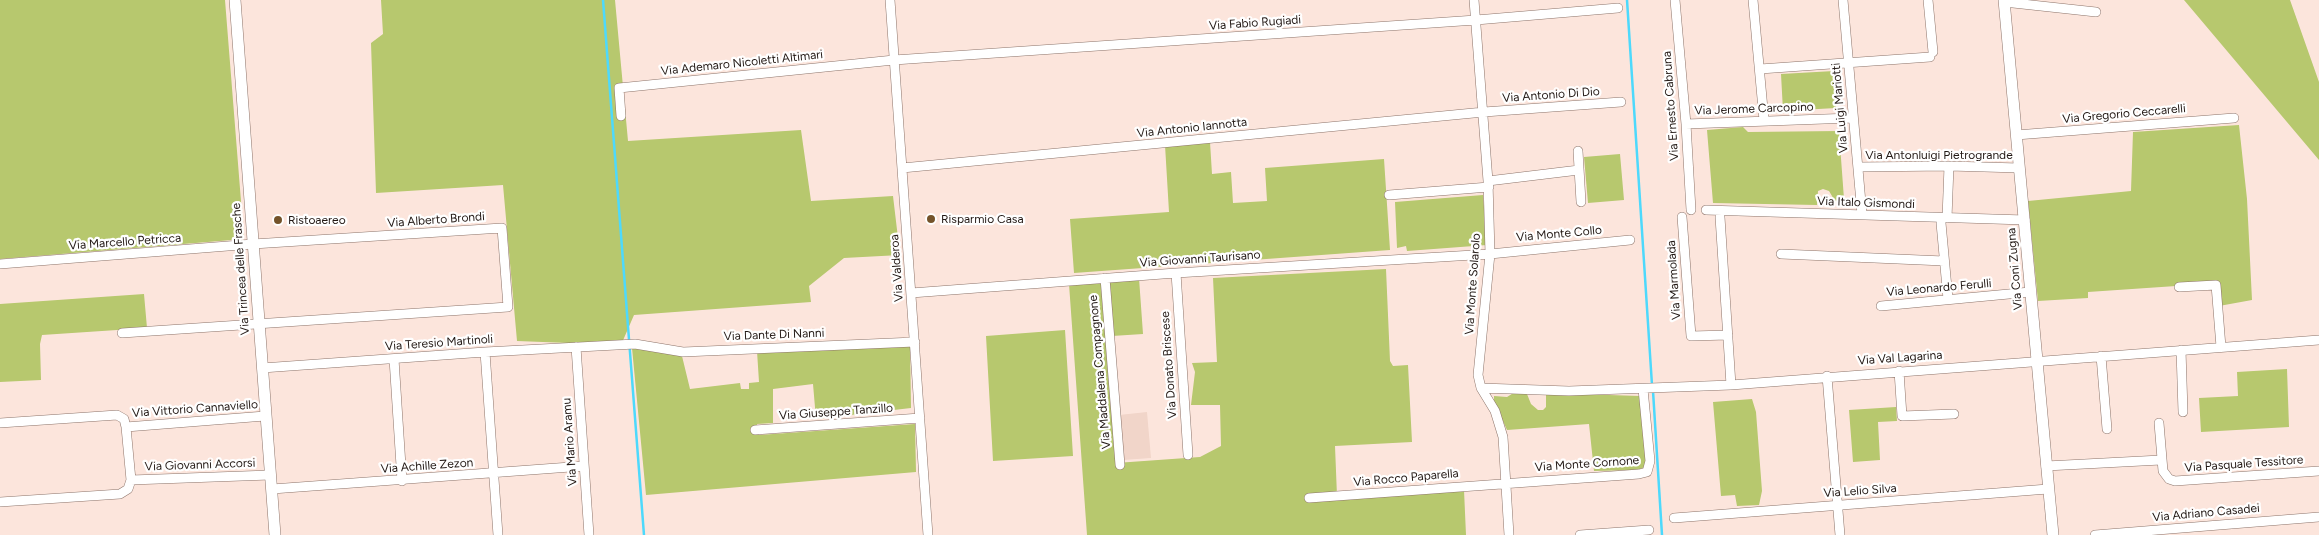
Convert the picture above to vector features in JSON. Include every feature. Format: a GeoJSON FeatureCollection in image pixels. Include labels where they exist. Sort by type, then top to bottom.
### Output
{"type":"FeatureCollection","features":[{"type":"Feature","properties":{"kind":"street","name":"Via Trincea delle Frasche"},"geometry":{"type":"LineString","coordinates":[[235,0],[275,535]]}},
{"type":"Feature","properties":{"kind":"street","name":"Via Valderoa"},"geometry":{"type":"LineString","coordinates":[[890,0],[928,535]]}},
{"type":"Feature","properties":{"kind":"street","name":"Via Monte Solarolo"},"geometry":{"type":"LineString","coordinates":[[1474,0],[1489,184],[1490,254],[1478,375],[1482,388],[1495,411],[1503,436],[1509,535]]}},
{"type":"Feature","properties":{"kind":"street","name":"Via Ernesto Cabruna"},"geometry":{"type":"LineString","coordinates":[[1676,0],[1686,124],[1690,210]]}},
{"type":"Feature","properties":{"kind":"street"},"geometry":{"type":"LineString","coordinates":[[1753,0],[1764,120]]}},
{"type":"Feature","properties":{"kind":"street","name":"Via Luigi Mariotti"},"geometry":{"type":"LineString","coordinates":[[1843,0],[1862,214]]}},
{"type":"Feature","properties":{"kind":"street"},"geometry":{"type":"LineString","coordinates":[[1760,69],[1931,55],[1928,0]]}},
{"type":"Feature","properties":{"kind":"street"},"geometry":{"type":"LineString","coordinates":[[2004,1],[2096,12]]}},
{"type":"Feature","properties":{"kind":"street","name":"Via Coni Zugna"},"geometry":{"type":"LineString","coordinates":[[2004,1],[2053,535]]}},
{"type":"Feature","properties":{"kind":"street","name":"Via Fabio Rugiadi"},"geometry":{"type":"LineString","coordinates":[[894,60],[1476,20],[1618,8]]}},
{"type":"Feature","properties":{"kind":"street","name":"Via Ademaro Nicoletti Altimari"},"geometry":{"type":"LineString","coordinates":[[621,116],[619,88],[894,60]]}},
{"type":"Feature","properties":{"kind":"street","name":"Via Antonio Di Dio"},"geometry":{"type":"LineString","coordinates":[[1484,112],[1621,102]]}},
{"type":"Feature","properties":{"kind":"street","name":"Via Antonio Iannotta"},"geometry":{"type":"LineString","coordinates":[[902,168],[1484,112]]}},
{"type":"Feature","properties":{"kind":"street","name":"Via Jerome Carcopino"},"geometry":{"type":"LineString","coordinates":[[1686,124],[1852,118]]}},
{"type":"Feature","properties":{"kind":"street","name":"Via Gregorio Ceccarelli"},"geometry":{"type":"LineString","coordinates":[[2016,135],[2234,118]]}},
{"type":"Feature","properties":{"kind":"street"},"geometry":{"type":"LineString","coordinates":[[1578,151],[1581,202]]}},
{"type":"Feature","properties":{"kind":"street"},"geometry":{"type":"LineString","coordinates":[[1948,166],[1944,220],[1944,261],[1948,299]]}},
{"type":"Feature","properties":{"kind":"street","name":"Via Antonluigi Pietrogrande"},"geometry":{"type":"LineString","coordinates":[[1858,167],[1948,166],[2019,168]]}},
{"type":"Feature","properties":{"kind":"street"},"geometry":{"type":"LineString","coordinates":[[1388,195],[1489,184],[1579,170]]}},
{"type":"Feature","properties":{"kind":"street","name":"Via Italo Gismondi"},"geometry":{"type":"LineString","coordinates":[[1706,210],[1763,213],[1862,214],[1944,220],[2025,220]]}},
{"type":"Feature","properties":{"kind":"street","name":"Via Marmolada"},"geometry":{"type":"LineString","coordinates":[[1682,217],[1691,336],[1728,335]]}},
{"type":"Feature","properties":{"kind":"street"},"geometry":{"type":"LineString","coordinates":[[1720,217],[1732,384]]}},
{"type":"Feature","properties":{"kind":"street","name":"Via Alberto Brondi"},"geometry":{"type":"LineString","coordinates":[[253,244],[502,228],[508,307],[259,325]]}},
{"type":"Feature","properties":{"kind":"street","name":"Via Monte Collo"},"geometry":{"type":"LineString","coordinates":[[1490,254],[1630,240]]}},
{"type":"Feature","properties":{"kind":"street","name":"Via Marcello Petricca"},"geometry":{"type":"LineString","coordinates":[[0,264],[253,244]]}},
{"type":"Feature","properties":{"kind":"street","name":"Via Giovanni Taurisano"},"geometry":{"type":"LineString","coordinates":[[911,294],[1176,273],[1490,254]]}},
{"type":"Feature","properties":{"kind":"street"},"geometry":{"type":"LineString","coordinates":[[1781,254],[1944,261]]}},
{"type":"Feature","properties":{"kind":"street","name":"Via Donato Briscese"},"geometry":{"type":"LineString","coordinates":[[1176,273],[1188,455]]}},
{"type":"Feature","properties":{"kind":"street","name":"Via Maddalena Compagnone"},"geometry":{"type":"LineString","coordinates":[[1105,278],[1120,465]]}},
{"type":"Feature","properties":{"kind":"street"},"geometry":{"type":"LineString","coordinates":[[2179,287],[2216,285],[2220,347]]}},
{"type":"Feature","properties":{"kind":"street","name":"Via Leonardo Ferulli"},"geometry":{"type":"LineString","coordinates":[[1881,306],[2030,292]]}},
{"type":"Feature","properties":{"kind":"street"},"geometry":{"type":"LineString","coordinates":[[122,333],[259,325]]}},
{"type":"Feature","properties":{"kind":"street","name":"Via Val Lagarina"},"geometry":{"type":"LineString","coordinates":[[1482,388],[1568,391],[1732,384],[2319,340]]}},
{"type":"Feature","properties":{"kind":"street","name":"Via Dante Di Nanni"},"geometry":{"type":"LineString","coordinates":[[617,345],[635,344],[684,352],[915,342]]}},
{"type":"Feature","properties":{"kind":"street","name":"Via Teresio Martinoli"},"geometry":{"type":"LineString","coordinates":[[262,368],[485,352],[617,345]]}},
{"type":"Feature","properties":{"kind":"street","name":"Via Mario Aramu"},"geometry":{"type":"LineString","coordinates":[[576,347],[589,535]]}},
{"type":"Feature","properties":{"kind":"street"},"geometry":{"type":"LineString","coordinates":[[2181,350],[2183,412]]}},
{"type":"Feature","properties":{"kind":"street"},"geometry":{"type":"LineString","coordinates":[[485,352],[498,535]]}},
{"type":"Feature","properties":{"kind":"street"},"geometry":{"type":"LineString","coordinates":[[2101,356],[2107,429]]}},
{"type":"Feature","properties":{"kind":"street"},"geometry":{"type":"LineString","coordinates":[[394,359],[402,481]]}},
{"type":"Feature","properties":{"kind":"street"},"geometry":{"type":"LineString","coordinates":[[1899,371],[1902,416],[1954,414]]}},
{"type":"Feature","properties":{"kind":"street"},"geometry":{"type":"LineString","coordinates":[[1827,376],[1836,505],[1840,535]]}},
{"type":"Feature","properties":{"kind":"street","name":"Via Monte Cornone"},"geometry":{"type":"LineString","coordinates":[[1505,483],[1647,472],[1650,461],[1643,389]]}},
{"type":"Feature","properties":{"kind":"street"},"geometry":{"type":"LineString","coordinates":[[0,423],[117,415],[124,419],[126,426],[131,480],[128,489],[120,494],[0,502]]}},
{"type":"Feature","properties":{"kind":"street","name":"Via Vittorio Cannaviello"},"geometry":{"type":"LineString","coordinates":[[126,426],[265,416]]}},
{"type":"Feature","properties":{"kind":"street","name":"Via Giuseppe Tanzillo"},"geometry":{"type":"LineString","coordinates":[[754,430],[920,418]]}},
{"type":"Feature","properties":{"kind":"street","name":"Via Pasquale Tessitore"},"geometry":{"type":"LineString","coordinates":[[2159,423],[2161,460],[2166,476],[2175,481],[2319,471]]}},
{"type":"Feature","properties":{"kind":"street"},"geometry":{"type":"LineString","coordinates":[[2046,466],[2161,460]]}},
{"type":"Feature","properties":{"kind":"street","name":"Via Achille Zezon"},"geometry":{"type":"LineString","coordinates":[[272,490],[584,466]]}},
{"type":"Feature","properties":{"kind":"street","name":"Via Giovanni Accorsi"},"geometry":{"type":"LineString","coordinates":[[131,480],[270,475]]}},
{"type":"Feature","properties":{"kind":"street","name":"Via Rocco Paparella"},"geometry":{"type":"LineString","coordinates":[[1309,498],[1505,483]]}},
{"type":"Feature","properties":{"kind":"street","name":"Via Lelio Silva"},"geometry":{"type":"LineString","coordinates":[[1674,518],[2048,488]]}},
{"type":"Feature","properties":{"kind":"street","name":"Via Adriano Casadei"},"geometry":{"type":"LineString","coordinates":[[2095,535],[2319,516]]}},
{"type":"Feature","properties":{"kind":"street"},"geometry":{"type":"LineString","coordinates":[[1580,535],[1648,530]]}},
{"type":"Feature","properties":{"kind":"street"},"geometry":{"type":"LineString","coordinates":[[923,535],[928,535]]}},
{"type":"Feature","properties":{"kind":"shaded area"},"geometry":{"type":"Polygon","coordinates":[[[1147,412],[1151,458],[1123,460],[1119,415],[1147,412]]]}},
{"type":"Feature","properties":{"kind":"green space"},"geometry":{"type":"Polygon","coordinates":[[[0,0],[225,0],[244,239],[0,259],[0,0]]]}},
{"type":"Feature","properties":{"kind":"green space"},"geometry":{"type":"Polygon","coordinates":[[[381,0],[615,0],[628,141],[801,130],[811,201],[893,196],[900,255],[844,258],[809,286],[811,302],[634,315],[621,345],[517,341],[503,185],[376,193],[371,43],[383,34],[381,0]]]}},
{"type":"Feature","properties":{"kind":"green space"},"geometry":{"type":"Polygon","coordinates":[[[2184,0],[2290,0],[2319,82],[2319,160],[2184,0]]]}},
{"type":"Feature","properties":{"kind":"green space"},"geometry":{"type":"Polygon","coordinates":[[[1834,71],[1836,108],[1783,111],[1781,74],[1834,71]]]}},
{"type":"Feature","properties":{"kind":"green space"},"geometry":{"type":"Polygon","coordinates":[[[2239,125],[2247,199],[2252,300],[2219,306],[2220,283],[2088,292],[2088,298],[2038,301],[2028,201],[2131,191],[2133,132],[2239,125]]]}},
{"type":"Feature","properties":{"kind":"green space"},"geometry":{"type":"Polygon","coordinates":[[[1743,127],[1748,132],[1839,131],[1844,199],[1835,201],[1829,191],[1823,189],[1818,191],[1817,205],[1713,203],[1707,130],[1743,127]]]}},
{"type":"Feature","properties":{"kind":"green space"},"geometry":{"type":"Polygon","coordinates":[[[1210,142],[1212,174],[1231,172],[1233,203],[1267,201],[1265,168],[1384,159],[1390,250],[1074,273],[1070,219],[1169,212],[1165,145],[1210,142]]]}},
{"type":"Feature","properties":{"kind":"green space"},"geometry":{"type":"Polygon","coordinates":[[[1620,154],[1624,200],[1588,203],[1584,157],[1620,154]]]}},
{"type":"Feature","properties":{"kind":"green space"},"geometry":{"type":"Polygon","coordinates":[[[1483,195],[1487,245],[1407,251],[1406,246],[1397,248],[1395,202],[1483,195]]]}},
{"type":"Feature","properties":{"kind":"green space"},"geometry":{"type":"Polygon","coordinates":[[[1386,269],[1390,361],[1393,366],[1408,365],[1412,442],[1335,446],[1337,496],[1464,490],[1466,535],[1087,535],[1069,284],[1103,282],[1116,463],[1200,457],[1221,446],[1220,405],[1191,405],[1195,372],[1192,363],[1217,362],[1213,278],[1386,269]]]}},
{"type":"Feature","properties":{"kind":"green space"},"geometry":{"type":"Polygon","coordinates":[[[1139,278],[1143,334],[1112,336],[1108,280],[1139,278]]]}},
{"type":"Feature","properties":{"kind":"green space"},"geometry":{"type":"Polygon","coordinates":[[[144,294],[147,328],[42,335],[40,344],[41,380],[0,382],[0,304],[144,294]]]}},
{"type":"Feature","properties":{"kind":"green space"},"geometry":{"type":"Polygon","coordinates":[[[1065,330],[1073,456],[993,461],[986,336],[1065,330]]]}},
{"type":"Feature","properties":{"kind":"green space"},"geometry":{"type":"Polygon","coordinates":[[[910,344],[911,408],[816,419],[813,384],[773,389],[773,423],[757,424],[759,435],[915,424],[916,472],[646,495],[632,348],[682,356],[690,389],[740,383],[741,389],[749,389],[749,383],[759,382],[757,351],[910,344]]]}},
{"type":"Feature","properties":{"kind":"green space"},"geometry":{"type":"Polygon","coordinates":[[[2287,369],[2289,427],[2201,432],[2199,398],[2238,396],[2237,372],[2287,369]]]}},
{"type":"Feature","properties":{"kind":"green space"},"geometry":{"type":"Polygon","coordinates":[[[1515,392],[1527,394],[1531,404],[1538,410],[1543,410],[1546,407],[1546,393],[1640,396],[1647,467],[1636,470],[1594,471],[1589,424],[1507,430],[1494,401],[1494,396],[1507,397],[1515,392]]]}},
{"type":"Feature","properties":{"kind":"green space"},"geometry":{"type":"Polygon","coordinates":[[[1752,399],[1756,412],[1762,491],[1759,505],[1737,506],[1735,495],[1721,496],[1713,402],[1752,399]]]}},
{"type":"Feature","properties":{"kind":"green space"},"geometry":{"type":"Polygon","coordinates":[[[1896,407],[1897,421],[1878,422],[1880,460],[1853,462],[1849,410],[1896,407]]]}},
{"type":"Feature","properties":{"kind":"waterway"},"geometry":{"type":"LineString","coordinates":[[603,0],[644,535]]}},
{"type":"Feature","properties":{"kind":"waterway"},"geometry":{"type":"LineString","coordinates":[[1627,0],[1652,385]]}},
{"type":"Feature","properties":{"kind":"waterway"},"geometry":{"type":"LineString","coordinates":[[1653,391],[1662,535]]}},
{"type":"Feature","properties":{"kind":"place","name":"Risparmio Casa"},"geometry":{"type":"Point","coordinates":[931,219]}},
{"type":"Feature","properties":{"kind":"place","name":"Ristoaereo"},"geometry":{"type":"Point","coordinates":[278,220]}}]}
